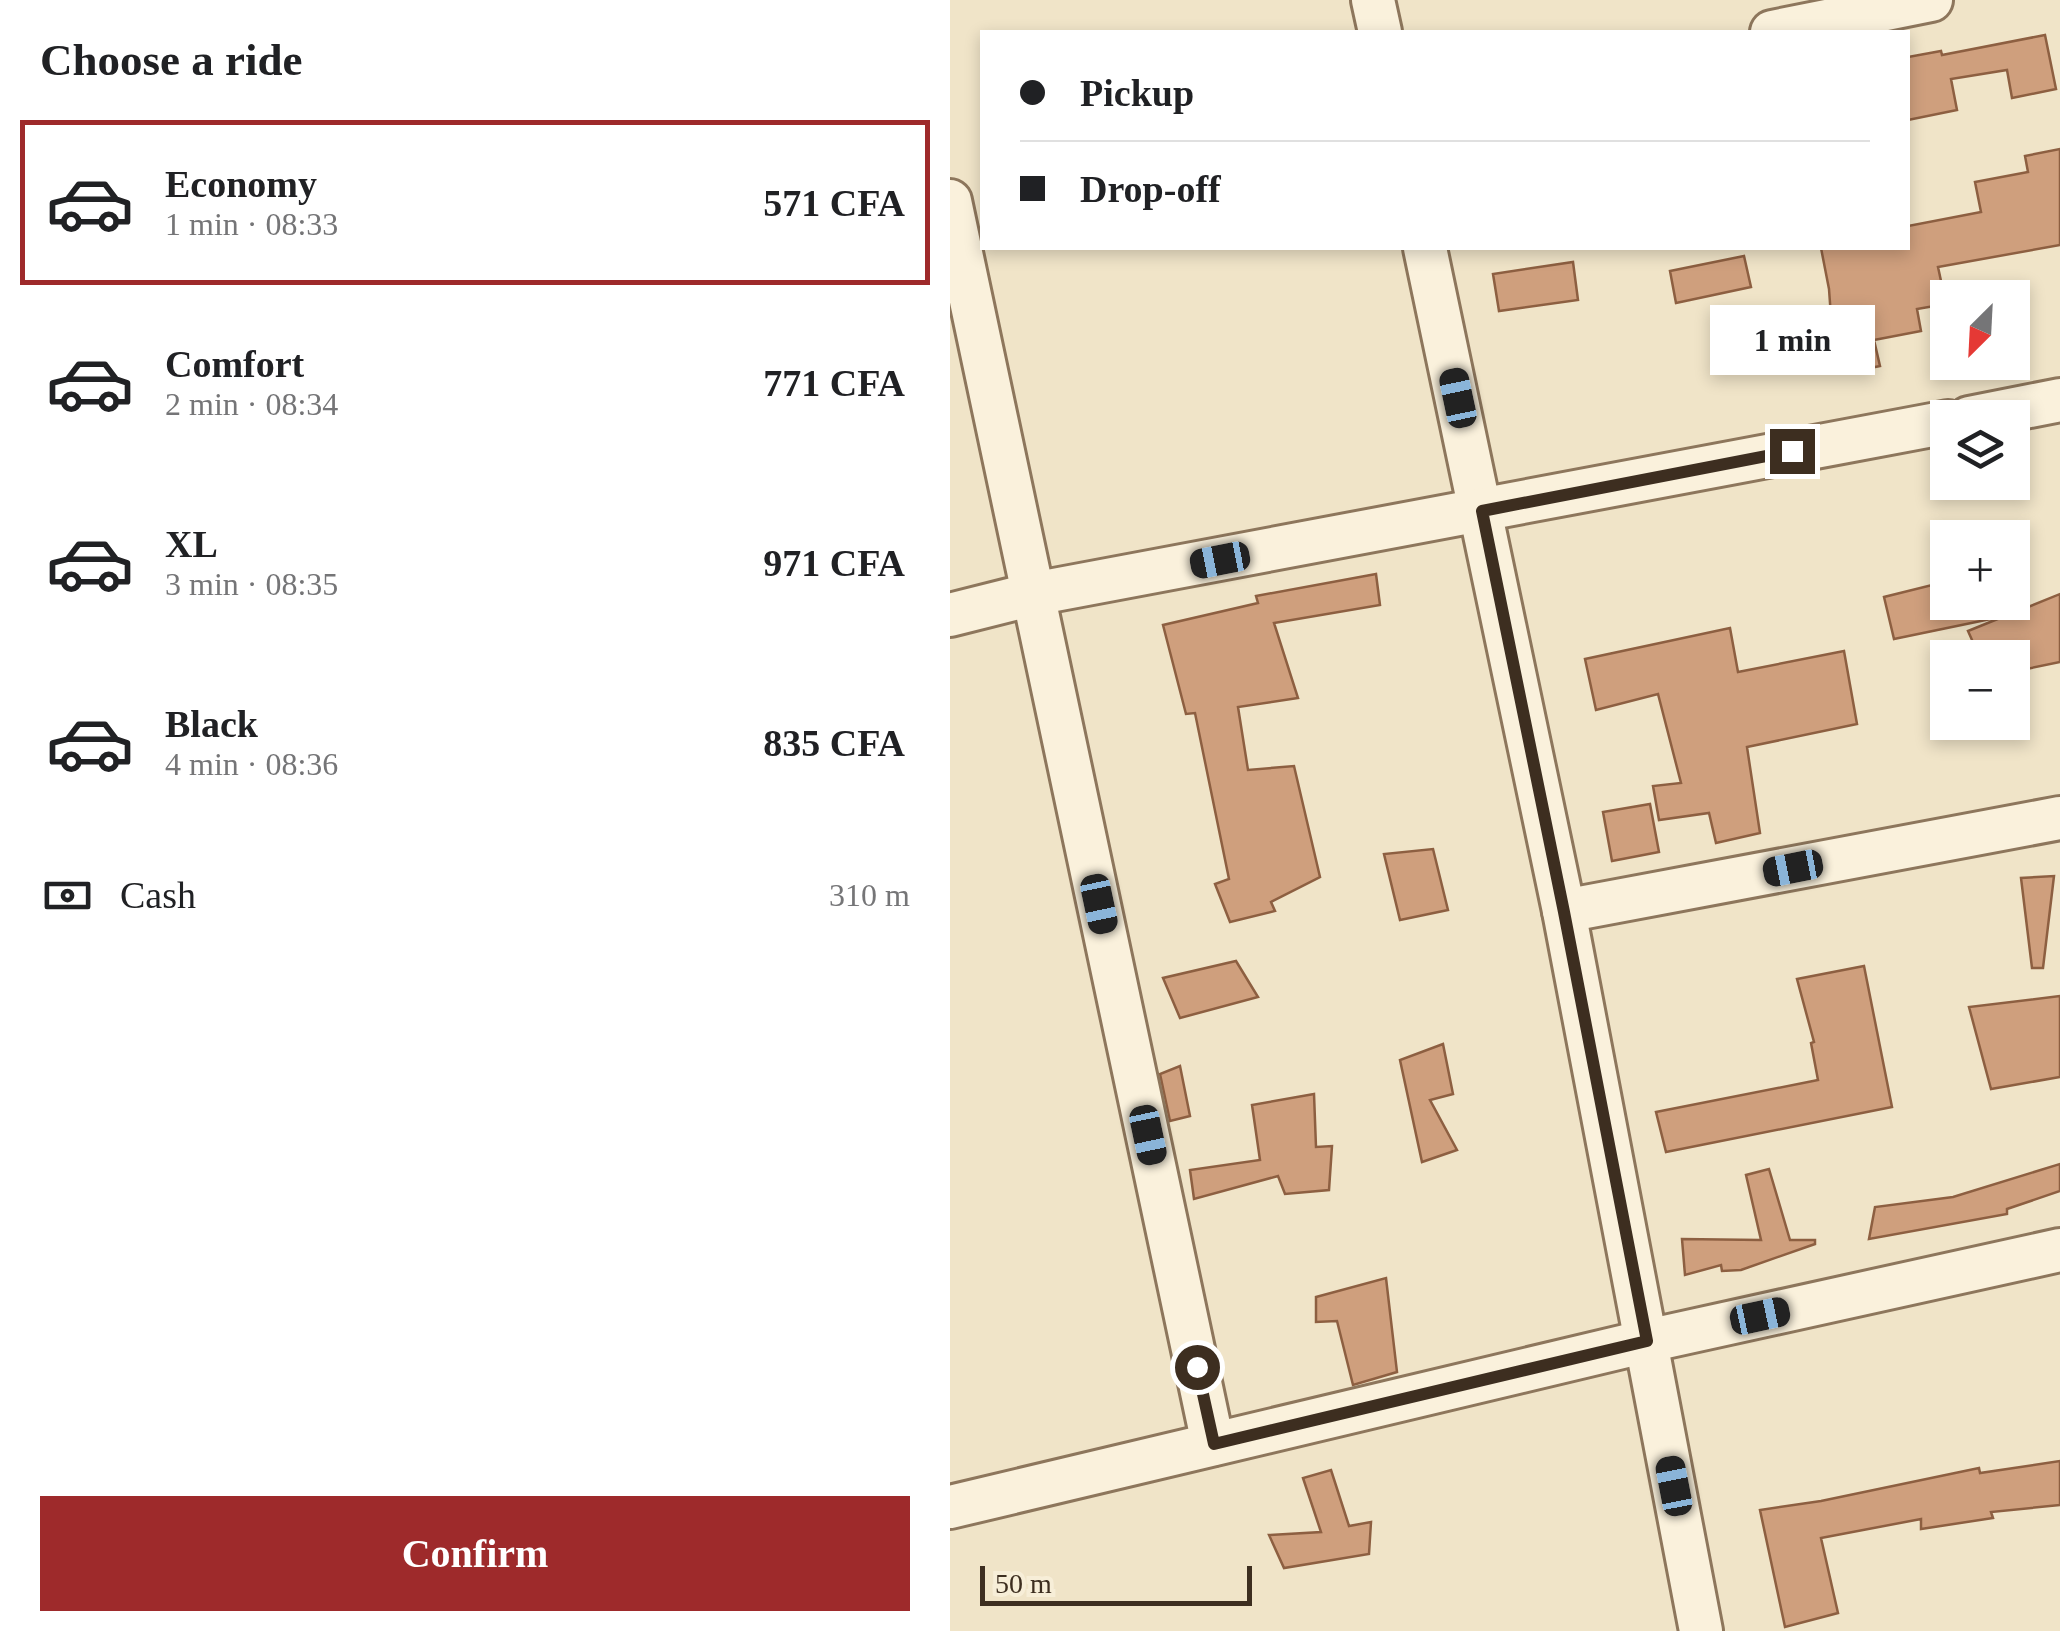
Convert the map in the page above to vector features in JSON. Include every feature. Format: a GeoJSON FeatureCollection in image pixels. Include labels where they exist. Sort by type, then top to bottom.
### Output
{"type":"FeatureCollection","features":[{"type":"Feature","properties":{"kind":"street"},"geometry":{"type":"LineString","coordinates":[[1373,0],[1380,30]]}},
{"type":"Feature","properties":{"kind":"street"},"geometry":{"type":"LineString","coordinates":[[1782,30],[1932,0]]}},
{"type":"Feature","properties":{"kind":"street"},"geometry":{"type":"LineString","coordinates":[[950,201],[1214,1444]]}},
{"type":"Feature","properties":{"kind":"street"},"geometry":{"type":"LineString","coordinates":[[1425,250],[1564,912],[1700,1631]]}},
{"type":"Feature","properties":{"kind":"street"},"geometry":{"type":"LineString","coordinates":[[2030,406],[2060,400]]}},
{"type":"Feature","properties":{"kind":"street"},"geometry":{"type":"LineString","coordinates":[[950,616],[1034,594],[1930,425]]}},
{"type":"Feature","properties":{"kind":"street"},"geometry":{"type":"LineString","coordinates":[[1564,912],[2060,818]]}},
{"type":"Feature","properties":{"kind":"street"},"geometry":{"type":"LineString","coordinates":[[950,1507],[1647,1341],[2060,1250]]}},
{"type":"Feature","properties":{"kind":"building"},"geometry":{"type":"Polygon","coordinates":[[[2045,35],[2056,89],[2012,98],[2007,70],[1951,79],[1957,110],[1910,120],[1910,57],[1941,51],[1942,55],[2045,35]]]}},
{"type":"Feature","properties":{"kind":"building"},"geometry":{"type":"Polygon","coordinates":[[[2060,149],[2060,245],[1938,267],[1941,280],[1930,280],[1930,307],[1917,309],[1921,331],[1874,340],[1880,366],[1846,373],[1838,330],[1832,331],[1821,250],[1910,250],[1910,226],[1981,212],[1975,182],[2028,172],[2025,156],[2060,149]]]}},
{"type":"Feature","properties":{"kind":"building"},"geometry":{"type":"Polygon","coordinates":[[[1744,256],[1751,287],[1676,303],[1670,271],[1744,256]]]}},
{"type":"Feature","properties":{"kind":"building"},"geometry":{"type":"Polygon","coordinates":[[[1573,262],[1578,300],[1499,311],[1493,274],[1573,262]]]}},
{"type":"Feature","properties":{"kind":"building"},"geometry":{"type":"Polygon","coordinates":[[[1376,574],[1380,605],[1274,623],[1298,698],[1238,707],[1248,770],[1294,766],[1320,877],[1271,902],[1275,911],[1230,922],[1215,884],[1229,879],[1195,713],[1186,714],[1163,625],[1258,603],[1256,596],[1376,574]]]}},
{"type":"Feature","properties":{"kind":"building"},"geometry":{"type":"Polygon","coordinates":[[[1930,586],[1930,620],[1986,620],[1894,639],[1884,597],[1930,586]]]}},
{"type":"Feature","properties":{"kind":"building"},"geometry":{"type":"Polygon","coordinates":[[[2060,594],[2060,662],[2030,668],[2030,640],[1972,640],[1968,631],[1995,620],[2030,620],[2030,606],[2060,594]]]}},
{"type":"Feature","properties":{"kind":"building"},"geometry":{"type":"Polygon","coordinates":[[[1730,628],[1738,672],[1844,651],[1857,724],[1747,747],[1760,833],[1716,843],[1709,813],[1659,820],[1653,786],[1681,783],[1658,694],[1596,710],[1585,659],[1730,628]]]}},
{"type":"Feature","properties":{"kind":"building"},"geometry":{"type":"Polygon","coordinates":[[[1650,804],[1659,852],[1612,861],[1603,812],[1650,804]]]}},
{"type":"Feature","properties":{"kind":"building"},"geometry":{"type":"Polygon","coordinates":[[[1433,849],[1448,910],[1400,920],[1384,854],[1433,849]]]}},
{"type":"Feature","properties":{"kind":"building"},"geometry":{"type":"Polygon","coordinates":[[[2054,876],[2043,968],[2032,968],[2021,878],[2054,876]]]}},
{"type":"Feature","properties":{"kind":"building"},"geometry":{"type":"Polygon","coordinates":[[[1236,961],[1258,997],[1180,1018],[1163,978],[1236,961]]]}},
{"type":"Feature","properties":{"kind":"building"},"geometry":{"type":"Polygon","coordinates":[[[1864,966],[1892,1107],[1666,1152],[1656,1112],[1818,1080],[1811,1043],[1814,1042],[1797,979],[1864,966]]]}},
{"type":"Feature","properties":{"kind":"building"},"geometry":{"type":"Polygon","coordinates":[[[2060,996],[2060,1077],[1991,1089],[1969,1007],[2060,996]]]}},
{"type":"Feature","properties":{"kind":"building"},"geometry":{"type":"Polygon","coordinates":[[[1443,1044],[1453,1094],[1430,1100],[1457,1150],[1422,1162],[1400,1060],[1443,1044]]]}},
{"type":"Feature","properties":{"kind":"building"},"geometry":{"type":"Polygon","coordinates":[[[1180,1066],[1190,1116],[1170,1121],[1160,1074],[1180,1066]]]}},
{"type":"Feature","properties":{"kind":"building"},"geometry":{"type":"Polygon","coordinates":[[[1314,1094],[1316,1147],[1332,1146],[1329,1190],[1285,1194],[1278,1176],[1194,1199],[1190,1170],[1260,1160],[1252,1105],[1314,1094]]]}},
{"type":"Feature","properties":{"kind":"building"},"geometry":{"type":"Polygon","coordinates":[[[2060,1164],[2060,1191],[2007,1209],[2007,1214],[1869,1239],[1875,1207],[1953,1197],[2060,1164]]]}},
{"type":"Feature","properties":{"kind":"building"},"geometry":{"type":"Polygon","coordinates":[[[1769,1169],[1790,1240],[1815,1240],[1815,1244],[1741,1270],[1722,1271],[1721,1265],[1685,1275],[1682,1239],[1761,1240],[1746,1175],[1769,1169]]]}},
{"type":"Feature","properties":{"kind":"building"},"geometry":{"type":"Polygon","coordinates":[[[1386,1278],[1397,1372],[1353,1385],[1337,1321],[1316,1322],[1316,1297],[1386,1278]]]}},
{"type":"Feature","properties":{"kind":"building"},"geometry":{"type":"Polygon","coordinates":[[[2060,1461],[2060,1505],[1991,1512],[1993,1518],[1921,1529],[1921,1519],[1821,1538],[1838,1613],[1785,1627],[1760,1510],[1979,1468],[1980,1473],[2060,1461]]]}},
{"type":"Feature","properties":{"kind":"building"},"geometry":{"type":"Polygon","coordinates":[[[1331,1470],[1349,1526],[1371,1522],[1369,1554],[1284,1568],[1269,1535],[1321,1532],[1303,1478],[1331,1470]]]}},
{"type":"Feature","properties":{"kind":"route"},"geometry":{"type":"LineString","coordinates":[[1197,1367],[1214,1444],[1647,1341],[1482,511],[1792,451]]}}]}
